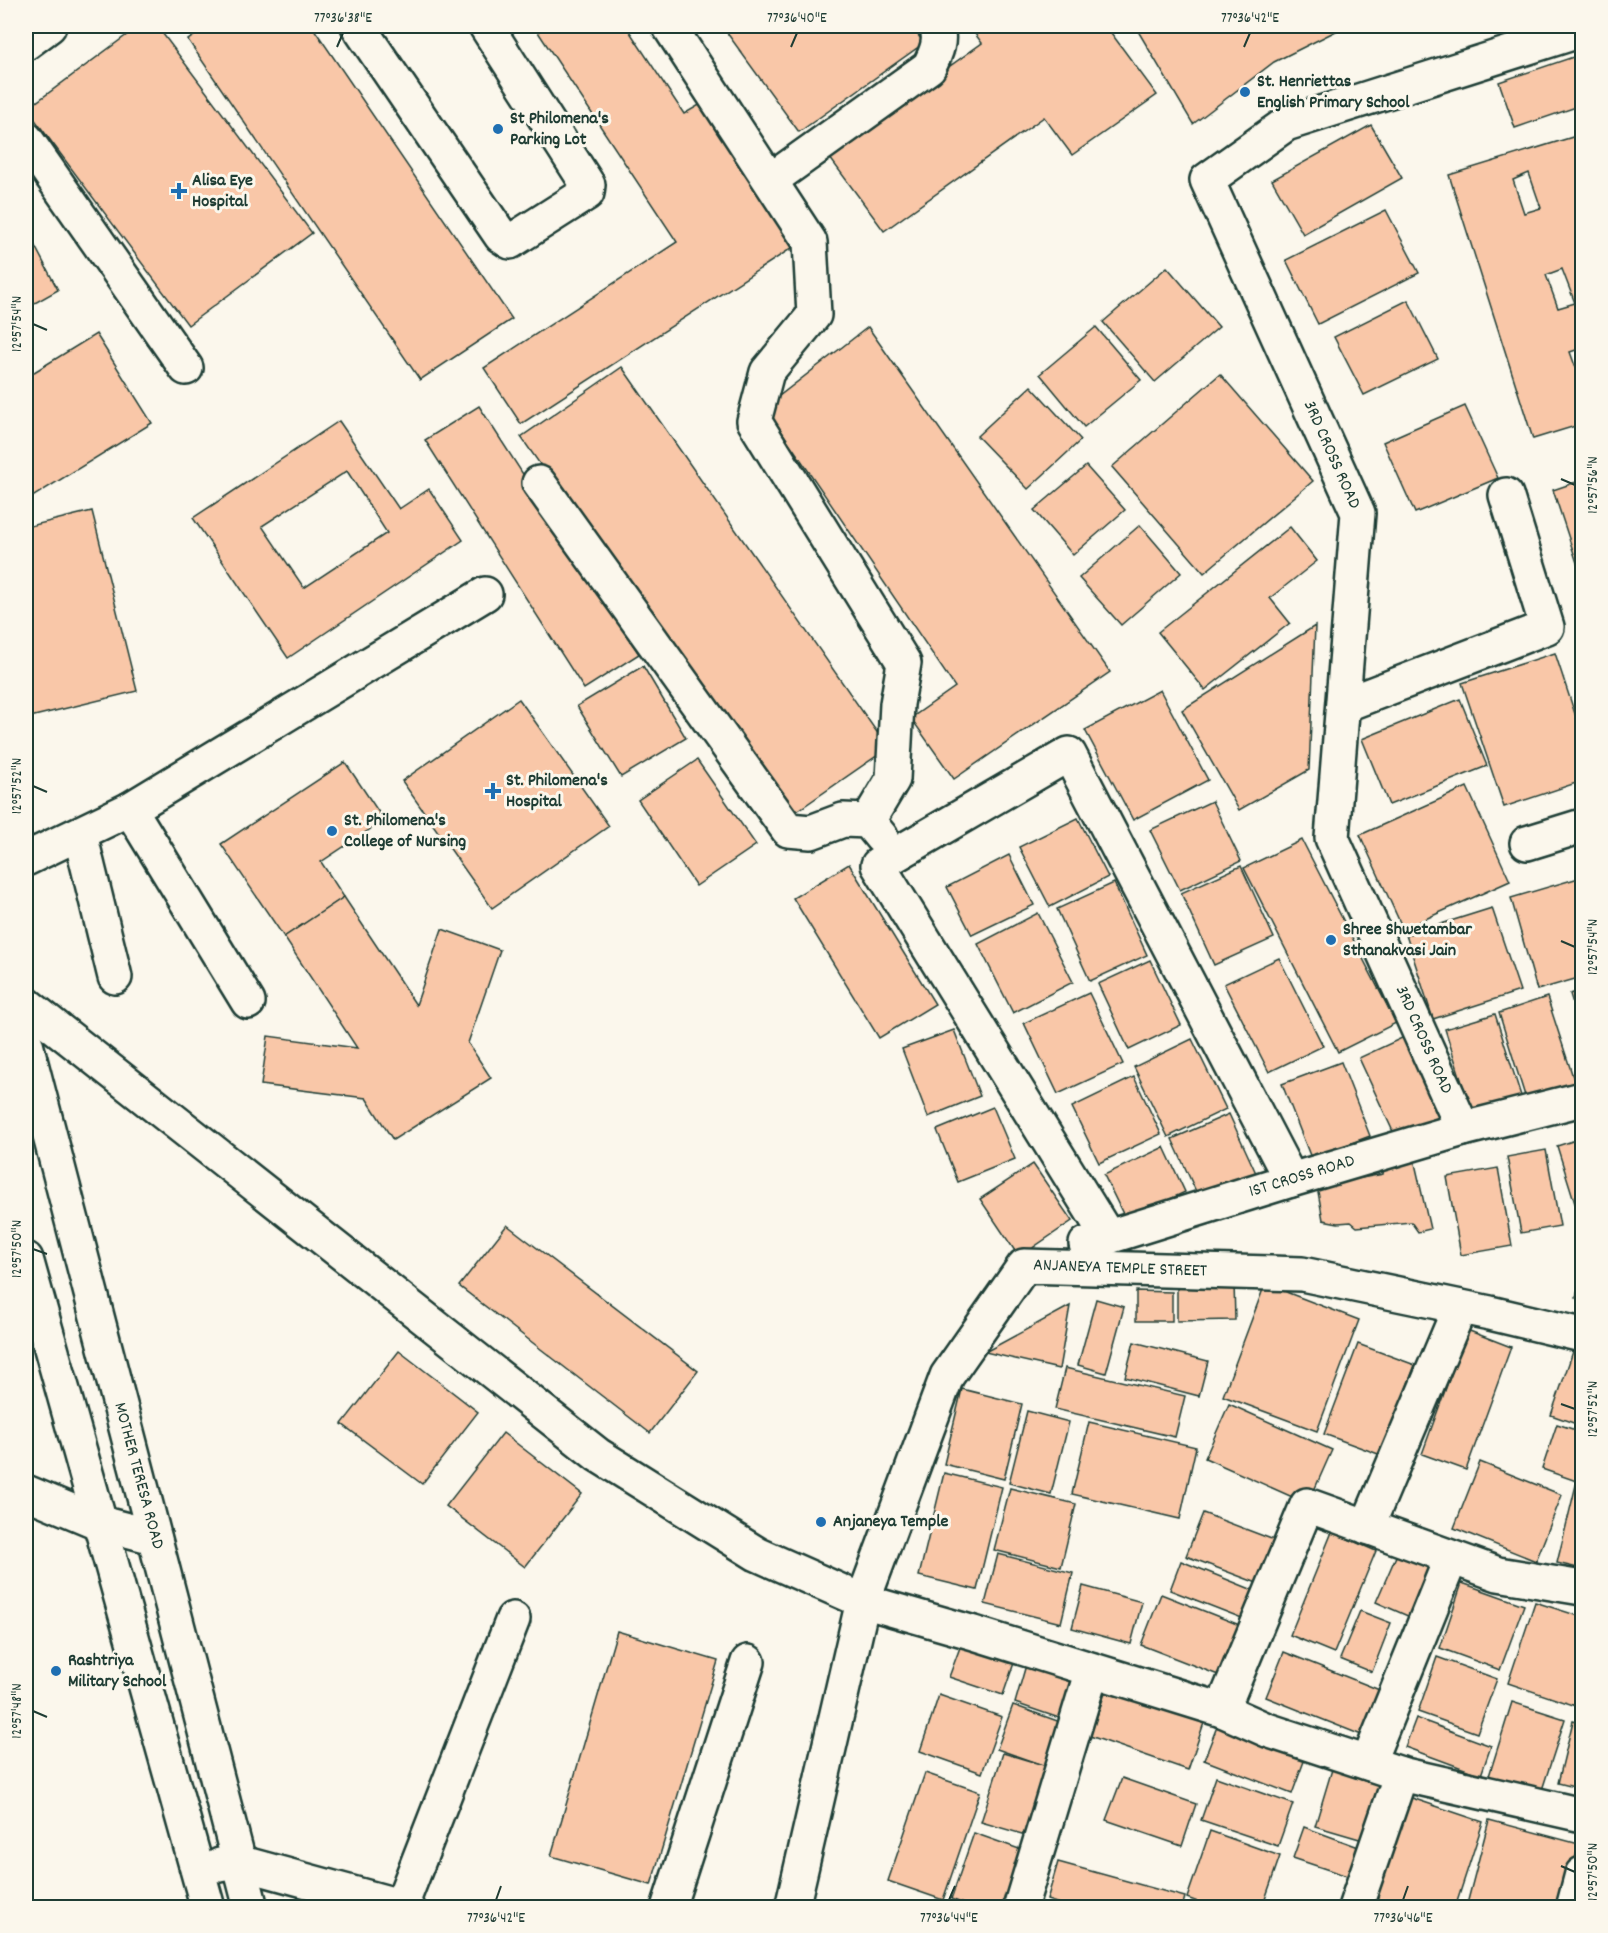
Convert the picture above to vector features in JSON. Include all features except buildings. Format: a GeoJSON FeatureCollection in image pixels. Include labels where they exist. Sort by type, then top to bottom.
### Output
{"type":"FeatureCollection","features":[{"type":"Feature","properties":{"kind":"street"},"geometry":{"type":"LineString","coordinates":[[26,43],[49,26]]}},
{"type":"Feature","properties":{"kind":"street"},"geometry":{"type":"LineString","coordinates":[[358,26],[501,236],[510,242],[587,193],[588,185],[486,26]]}},
{"type":"Feature","properties":{"kind":"street"},"geometry":{"type":"LineString","coordinates":[[669,26],[810,242],[814,315],[767,372],[754,421],[904,663],[897,704],[894,779],[868,821]]}},
{"type":"Feature","properties":{"kind":"street"},"geometry":{"type":"LineString","coordinates":[[771,180],[929,67],[938,48],[936,26]]}},
{"type":"Feature","properties":{"kind":"street","name":"3RD CROSS ROAD"},"geometry":{"type":"LineString","coordinates":[[1463,1129],[1332,838],[1358,513],[1207,180],[1286,124],[1582,30]]}},
{"type":"Feature","properties":{"kind":"street"},"geometry":{"type":"LineString","coordinates":[[26,139],[186,368]]}},
{"type":"Feature","properties":{"kind":"street"},"geometry":{"type":"LineString","coordinates":[[539,483],[788,830],[812,832],[843,820],[868,821],[895,855]]}},
{"type":"Feature","properties":{"kind":"street"},"geometry":{"type":"LineString","coordinates":[[1344,705],[1546,627],[1506,495]]}},
{"type":"Feature","properties":{"kind":"street"},"geometry":{"type":"LineString","coordinates":[[26,859],[130,809],[485,594]]}},
{"type":"Feature","properties":{"kind":"street"},"geometry":{"type":"LineString","coordinates":[[1108,1237],[878,865],[1069,754],[1291,1180]]}},
{"type":"Feature","properties":{"kind":"street"},"geometry":{"type":"LineString","coordinates":[[130,809],[248,1002]]}},
{"type":"Feature","properties":{"kind":"street"},"geometry":{"type":"LineString","coordinates":[[1527,843],[1582,826]]}},
{"type":"Feature","properties":{"kind":"street"},"geometry":{"type":"LineString","coordinates":[[80,834],[116,977]]}},
{"type":"Feature","properties":{"kind":"street"},"geometry":{"type":"LineString","coordinates":[[26,1004],[598,1455],[757,1554],[863,1601],[1222,1710],[1267,1730],[1401,1774],[1582,1815]]}},
{"type":"Feature","properties":{"kind":"street","name":"MOTHER TERESA ROAD"},"geometry":{"type":"LineString","coordinates":[[26,1044],[251,1908]]}},
{"type":"Feature","properties":{"kind":"street","name":"1ST CROSS ROAD"},"geometry":{"type":"LineString","coordinates":[[1024,1266],[1108,1237],[1291,1180],[1463,1129],[1582,1099]]}},
{"type":"Feature","properties":{"kind":"street"},"geometry":{"type":"LineString","coordinates":[[26,1264],[208,1908]]}},
{"type":"Feature","properties":{"kind":"street","name":"ANJANEYA TEMPLE STREET"},"geometry":{"type":"LineString","coordinates":[[792,1908],[863,1601],[947,1376],[1024,1266],[1302,1275],[1460,1306],[1582,1335]]}},
{"type":"Feature","properties":{"kind":"street"},"geometry":{"type":"LineString","coordinates":[[1367,1527],[1460,1306]]}},
{"type":"Feature","properties":{"kind":"street"},"geometry":{"type":"LineString","coordinates":[[26,1492],[100,1523],[154,1537]]}},
{"type":"Feature","properties":{"kind":"street"},"geometry":{"type":"LineString","coordinates":[[1222,1710],[1307,1505],[1498,1574],[1582,1588]]}},
{"type":"Feature","properties":{"kind":"street"},"geometry":{"type":"LineString","coordinates":[[1368,1763],[1451,1558]]}},
{"type":"Feature","properties":{"kind":"street"},"geometry":{"type":"LineString","coordinates":[[197,1867],[238,1862],[404,1907],[513,1619]]}},
{"type":"Feature","properties":{"kind":"street"},"geometry":{"type":"LineString","coordinates":[[668,1908],[748,1662]]}},
{"type":"Feature","properties":{"kind":"street"},"geometry":{"type":"LineString","coordinates":[[1020,1908],[1092,1670]]}},
{"type":"Feature","properties":{"kind":"street"},"geometry":{"type":"LineString","coordinates":[[1355,1908],[1401,1774]]}},
{"type":"Feature","properties":{"kind":"street"},"geometry":{"type":"LineString","coordinates":[[1573,1908],[1582,1874]]}},
{"type":"Feature","properties":{"kind":"place","name":"St. Henriettas English Primary School"},"geometry":{"type":"Point","coordinates":[1245,92]}},
{"type":"Feature","properties":{"kind":"place","name":"St Philomena's Parking Lot"},"geometry":{"type":"Point","coordinates":[498,129]}},
{"type":"Feature","properties":{"kind":"place","name":"Alisa Eye Hospital"},"geometry":{"type":"Point","coordinates":[179,191]}},
{"type":"Feature","properties":{"kind":"place","name":"St. Philomena's Hospital"},"geometry":{"type":"Point","coordinates":[493,791]}},
{"type":"Feature","properties":{"kind":"place","name":"St. Philomena's College of Nursing"},"geometry":{"type":"Point","coordinates":[332,831]}},
{"type":"Feature","properties":{"kind":"place","name":"Shree Shwetambar Sthanakvasi Jain"},"geometry":{"type":"Point","coordinates":[1331,940]}},
{"type":"Feature","properties":{"kind":"place","name":"Anjaneya Temple"},"geometry":{"type":"Point","coordinates":[821,1522]}},
{"type":"Feature","properties":{"kind":"place","name":"Rashtriya Military School"},"geometry":{"type":"Point","coordinates":[56,1671]}}]}
